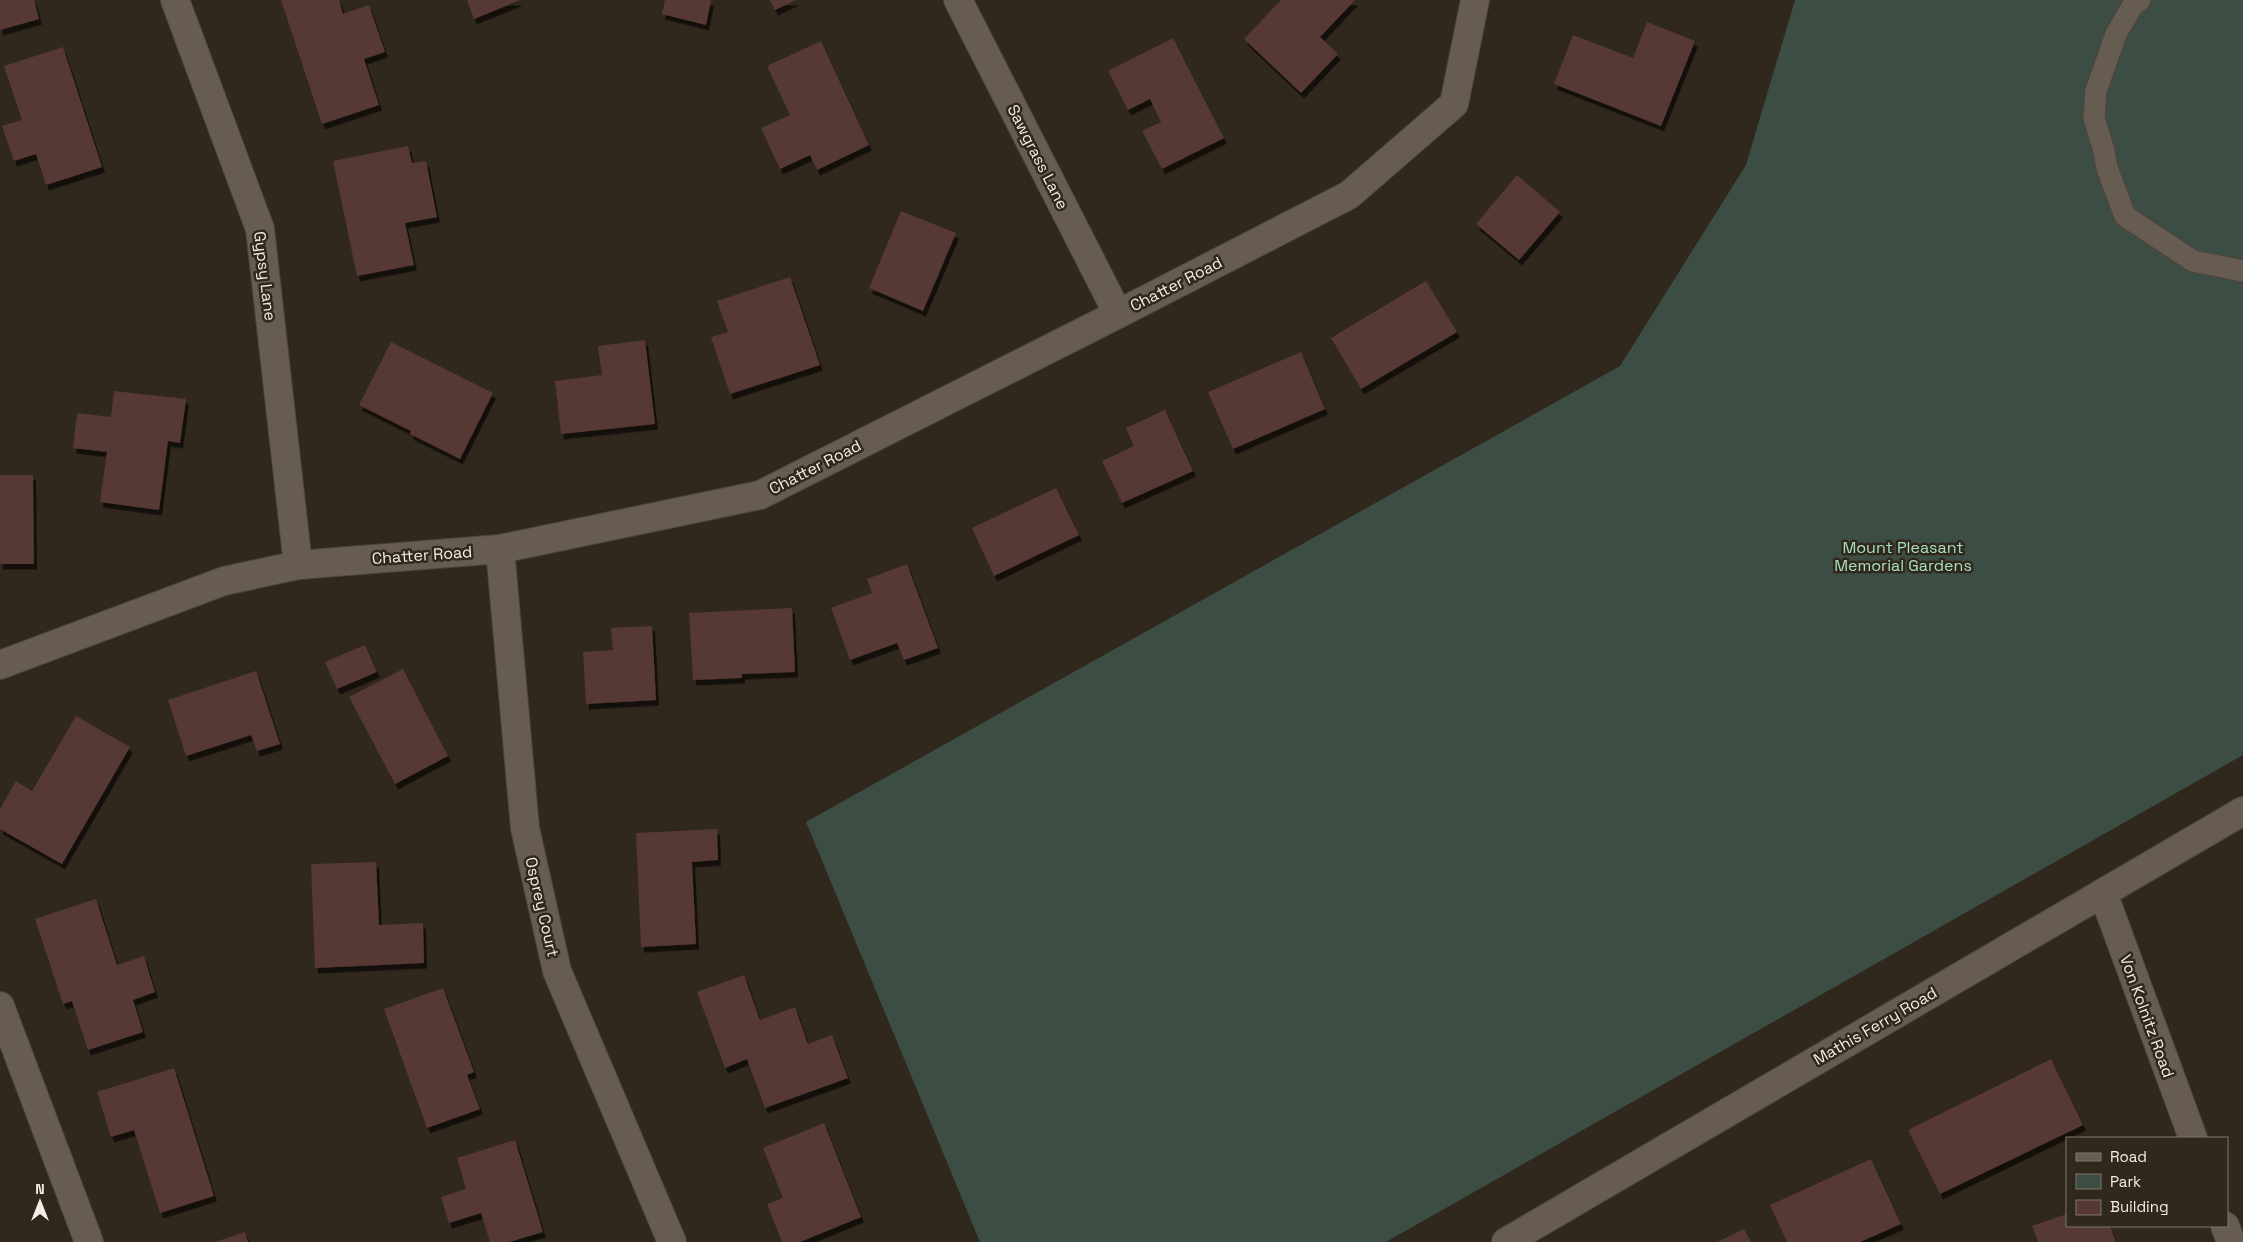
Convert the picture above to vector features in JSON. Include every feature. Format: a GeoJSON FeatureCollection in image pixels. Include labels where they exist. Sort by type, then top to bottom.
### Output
{"type":"FeatureCollection","features":[{"type":"Feature","properties":{"kind":"street","name":"Gypsy Lane"},"geometry":{"type":"LineString","coordinates":[[176,0],[260,229],[298,565]]}},
{"type":"Feature","properties":{"kind":"street","name":"Sawgrass Lane"},"geometry":{"type":"LineString","coordinates":[[958,0],[1118,314]]}},
{"type":"Feature","properties":{"kind":"street","name":"Chatter Road"},"geometry":{"type":"LineString","coordinates":[[0,665],[224,581],[298,565],[500,549],[760,495],[1349,195],[1454,104],[1475,0]]}},
{"type":"Feature","properties":{"kind":"street","name":"Osprey Court"},"geometry":{"type":"LineString","coordinates":[[500,549],[525,828],[557,972],[672,1242]]}},
{"type":"Feature","properties":{"kind":"street","name":"Mathis Ferry Road"},"geometry":{"type":"LineString","coordinates":[[1506,1242],[2243,811]]}},
{"type":"Feature","properties":{"kind":"street","name":"Von Kolnitz Road"},"geometry":{"type":"LineString","coordinates":[[2102,893],[2192,1137]]}},
{"type":"Feature","properties":{"kind":"street"},"geometry":{"type":"LineString","coordinates":[[0,1006],[90,1242]]}},
{"type":"Feature","properties":{"kind":"street"},"geometry":{"type":"LineString","coordinates":[[2225,1227],[2231,1242]]}},
{"type":"Feature","properties":{"kind":"lane"},"geometry":{"type":"LineString","coordinates":[[2140,0],[2133,5],[2116,34],[2096,91],[2094,118],[2107,168],[2125,216],[2193,261],[2243,271]]}},
{"type":"Feature","properties":{"kind":"green space","name":"Mount Pleasant Memorial Gardens"},"geometry":{"type":"Polygon","coordinates":[[[1795,0],[2243,0],[2243,755],[1386,1242],[980,1242],[806,822],[1620,366],[1746,165],[1795,0]]]}},
{"type":"Feature","properties":{"kind":"building"},"geometry":{"type":"Polygon","coordinates":[[[0,0],[34,0],[39,19],[0,30],[0,0]]]}},
{"type":"Feature","properties":{"kind":"building"},"geometry":{"type":"Polygon","coordinates":[[[281,0],[339,0],[343,14],[369,5],[385,52],[364,59],[379,105],[322,124],[281,0]]]}},
{"type":"Feature","properties":{"kind":"building"},"geometry":{"type":"Polygon","coordinates":[[[467,0],[520,0],[474,19],[467,0]]]}},
{"type":"Feature","properties":{"kind":"building"},"geometry":{"type":"Polygon","coordinates":[[[665,0],[711,0],[706,25],[662,14],[665,0]]]}},
{"type":"Feature","properties":{"kind":"building"},"geometry":{"type":"Polygon","coordinates":[[[770,0],[796,0],[775,10],[770,0]]]}},
{"type":"Feature","properties":{"kind":"building"},"geometry":{"type":"Polygon","coordinates":[[[1281,0],[1355,0],[1320,37],[1338,54],[1301,93],[1244,39],[1281,0]]]}},
{"type":"Feature","properties":{"kind":"building"},"geometry":{"type":"Polygon","coordinates":[[[1647,22],[1695,41],[1661,126],[1554,84],[1573,35],[1633,58],[1647,22]]]}},
{"type":"Feature","properties":{"kind":"building"},"geometry":{"type":"Polygon","coordinates":[[[1173,38],[1224,138],[1162,169],[1142,131],[1161,122],[1150,99],[1128,110],[1108,71],[1173,38]]]}},
{"type":"Feature","properties":{"kind":"building"},"geometry":{"type":"Polygon","coordinates":[[[821,41],[869,145],[817,170],[810,155],[780,169],[761,128],[790,115],[767,66],[821,41]]]}},
{"type":"Feature","properties":{"kind":"building"},"geometry":{"type":"Polygon","coordinates":[[[63,47],[102,167],[46,185],[36,154],[14,161],[2,126],[22,120],[4,66],[63,47]]]}},
{"type":"Feature","properties":{"kind":"building"},"geometry":{"type":"Polygon","coordinates":[[[408,146],[412,163],[426,161],[437,217],[405,223],[414,265],[357,276],[333,161],[408,146]]]}},
{"type":"Feature","properties":{"kind":"building"},"geometry":{"type":"Polygon","coordinates":[[[1517,175],[1560,212],[1519,260],[1476,224],[1517,175]]]}},
{"type":"Feature","properties":{"kind":"building"},"geometry":{"type":"Polygon","coordinates":[[[901,211],[956,233],[923,311],[869,288],[901,211]]]}},
{"type":"Feature","properties":{"kind":"building"},"geometry":{"type":"Polygon","coordinates":[[[790,277],[820,365],[730,394],[711,337],[728,332],[717,301],[790,277]]]}},
{"type":"Feature","properties":{"kind":"building"},"geometry":{"type":"Polygon","coordinates":[[[1426,281],[1457,332],[1361,389],[1331,338],[1426,281]]]}},
{"type":"Feature","properties":{"kind":"building"},"geometry":{"type":"Polygon","coordinates":[[[645,340],[655,424],[561,434],[555,381],[602,375],[598,346],[645,340]]]}},
{"type":"Feature","properties":{"kind":"building"},"geometry":{"type":"Polygon","coordinates":[[[391,342],[493,393],[460,459],[410,434],[411,431],[359,405],[391,342]]]}},
{"type":"Feature","properties":{"kind":"building"},"geometry":{"type":"Polygon","coordinates":[[[1301,352],[1325,409],[1233,449],[1208,392],[1301,352]]]}},
{"type":"Feature","properties":{"kind":"building"},"geometry":{"type":"Polygon","coordinates":[[[114,391],[186,399],[180,443],[168,441],[159,510],[100,502],[107,452],[73,448],[77,413],[111,417],[114,391]]]}},
{"type":"Feature","properties":{"kind":"building"},"geometry":{"type":"Polygon","coordinates":[[[1165,410],[1193,471],[1122,503],[1102,461],[1134,446],[1126,428],[1165,410]]]}},
{"type":"Feature","properties":{"kind":"building"},"geometry":{"type":"Polygon","coordinates":[[[0,475],[33,475],[34,564],[0,564],[0,475]]]}},
{"type":"Feature","properties":{"kind":"building"},"geometry":{"type":"Polygon","coordinates":[[[1056,488],[1079,535],[994,576],[972,528],[1056,488]]]}},
{"type":"Feature","properties":{"kind":"building"},"geometry":{"type":"Polygon","coordinates":[[[907,564],[938,648],[904,660],[897,643],[850,660],[831,608],[872,593],[867,579],[907,564]]]}},
{"type":"Feature","properties":{"kind":"building"},"geometry":{"type":"Polygon","coordinates":[[[792,608],[795,672],[742,674],[742,678],[693,680],[689,613],[792,608]]]}},
{"type":"Feature","properties":{"kind":"building"},"geometry":{"type":"Polygon","coordinates":[[[652,626],[656,700],[586,704],[583,652],[613,650],[611,628],[652,626]]]}},
{"type":"Feature","properties":{"kind":"building"},"geometry":{"type":"Polygon","coordinates":[[[365,645],[377,672],[337,689],[325,662],[365,645]]]}},
{"type":"Feature","properties":{"kind":"building"},"geometry":{"type":"Polygon","coordinates":[[[403,669],[448,756],[395,784],[349,697],[403,669]]]}},
{"type":"Feature","properties":{"kind":"building"},"geometry":{"type":"Polygon","coordinates":[[[256,671],[280,744],[257,751],[251,735],[186,756],[168,700],[256,671]]]}},
{"type":"Feature","properties":{"kind":"building"},"geometry":{"type":"Polygon","coordinates":[[[76,716],[130,747],[62,864],[0,829],[0,809],[16,781],[32,791],[76,716]]]}},
{"type":"Feature","properties":{"kind":"building"},"geometry":{"type":"Polygon","coordinates":[[[717,829],[718,860],[692,862],[696,944],[641,947],[636,833],[717,829]]]}},
{"type":"Feature","properties":{"kind":"building"},"geometry":{"type":"Polygon","coordinates":[[[376,862],[379,925],[423,923],[424,963],[315,968],[311,864],[376,862]]]}},
{"type":"Feature","properties":{"kind":"building"},"geometry":{"type":"Polygon","coordinates":[[[96,899],[117,965],[144,956],[155,992],[133,1000],[143,1032],[88,1050],[72,1001],[63,1004],[35,919],[96,899]]]}},
{"type":"Feature","properties":{"kind":"building"},"geometry":{"type":"Polygon","coordinates":[[[744,975],[760,1020],[795,1007],[808,1044],[832,1035],[848,1078],[765,1108],[747,1059],[725,1068],[697,992],[744,975]]]}},
{"type":"Feature","properties":{"kind":"building"},"geometry":{"type":"Polygon","coordinates":[[[443,988],[474,1072],[467,1075],[480,1109],[427,1128],[384,1009],[443,988]]]}},
{"type":"Feature","properties":{"kind":"building"},"geometry":{"type":"Polygon","coordinates":[[[2051,1059],[2083,1125],[1940,1194],[1908,1130],[2051,1059]]]}},
{"type":"Feature","properties":{"kind":"building"},"geometry":{"type":"Polygon","coordinates":[[[174,1068],[214,1196],[160,1213],[134,1130],[111,1137],[97,1092],[174,1068]]]}},
{"type":"Feature","properties":{"kind":"building"},"geometry":{"type":"Polygon","coordinates":[[[824,1123],[861,1217],[800,1242],[782,1242],[767,1204],[783,1198],[763,1148],[824,1123]]]}},
{"type":"Feature","properties":{"kind":"building"},"geometry":{"type":"Polygon","coordinates":[[[515,1140],[543,1232],[509,1242],[490,1242],[481,1213],[449,1223],[441,1197],[466,1189],[457,1158],[515,1140]]]}},
{"type":"Feature","properties":{"kind":"building"},"geometry":{"type":"Polygon","coordinates":[[[1871,1159],[1901,1224],[1860,1242],[1787,1242],[1770,1205],[1871,1159]]]}},
{"type":"Feature","properties":{"kind":"building"},"geometry":{"type":"Polygon","coordinates":[[[2066,1214],[2066,1227],[2110,1227],[2116,1242],[2038,1242],[2032,1226],[2066,1214]]]}},
{"type":"Feature","properties":{"kind":"building"},"geometry":{"type":"Polygon","coordinates":[[[1744,1229],[1751,1242],[1717,1242],[1744,1229]]]}},
{"type":"Feature","properties":{"kind":"building"},"geometry":{"type":"Polygon","coordinates":[[[245,1232],[248,1242],[215,1242],[245,1232]]]}}]}
